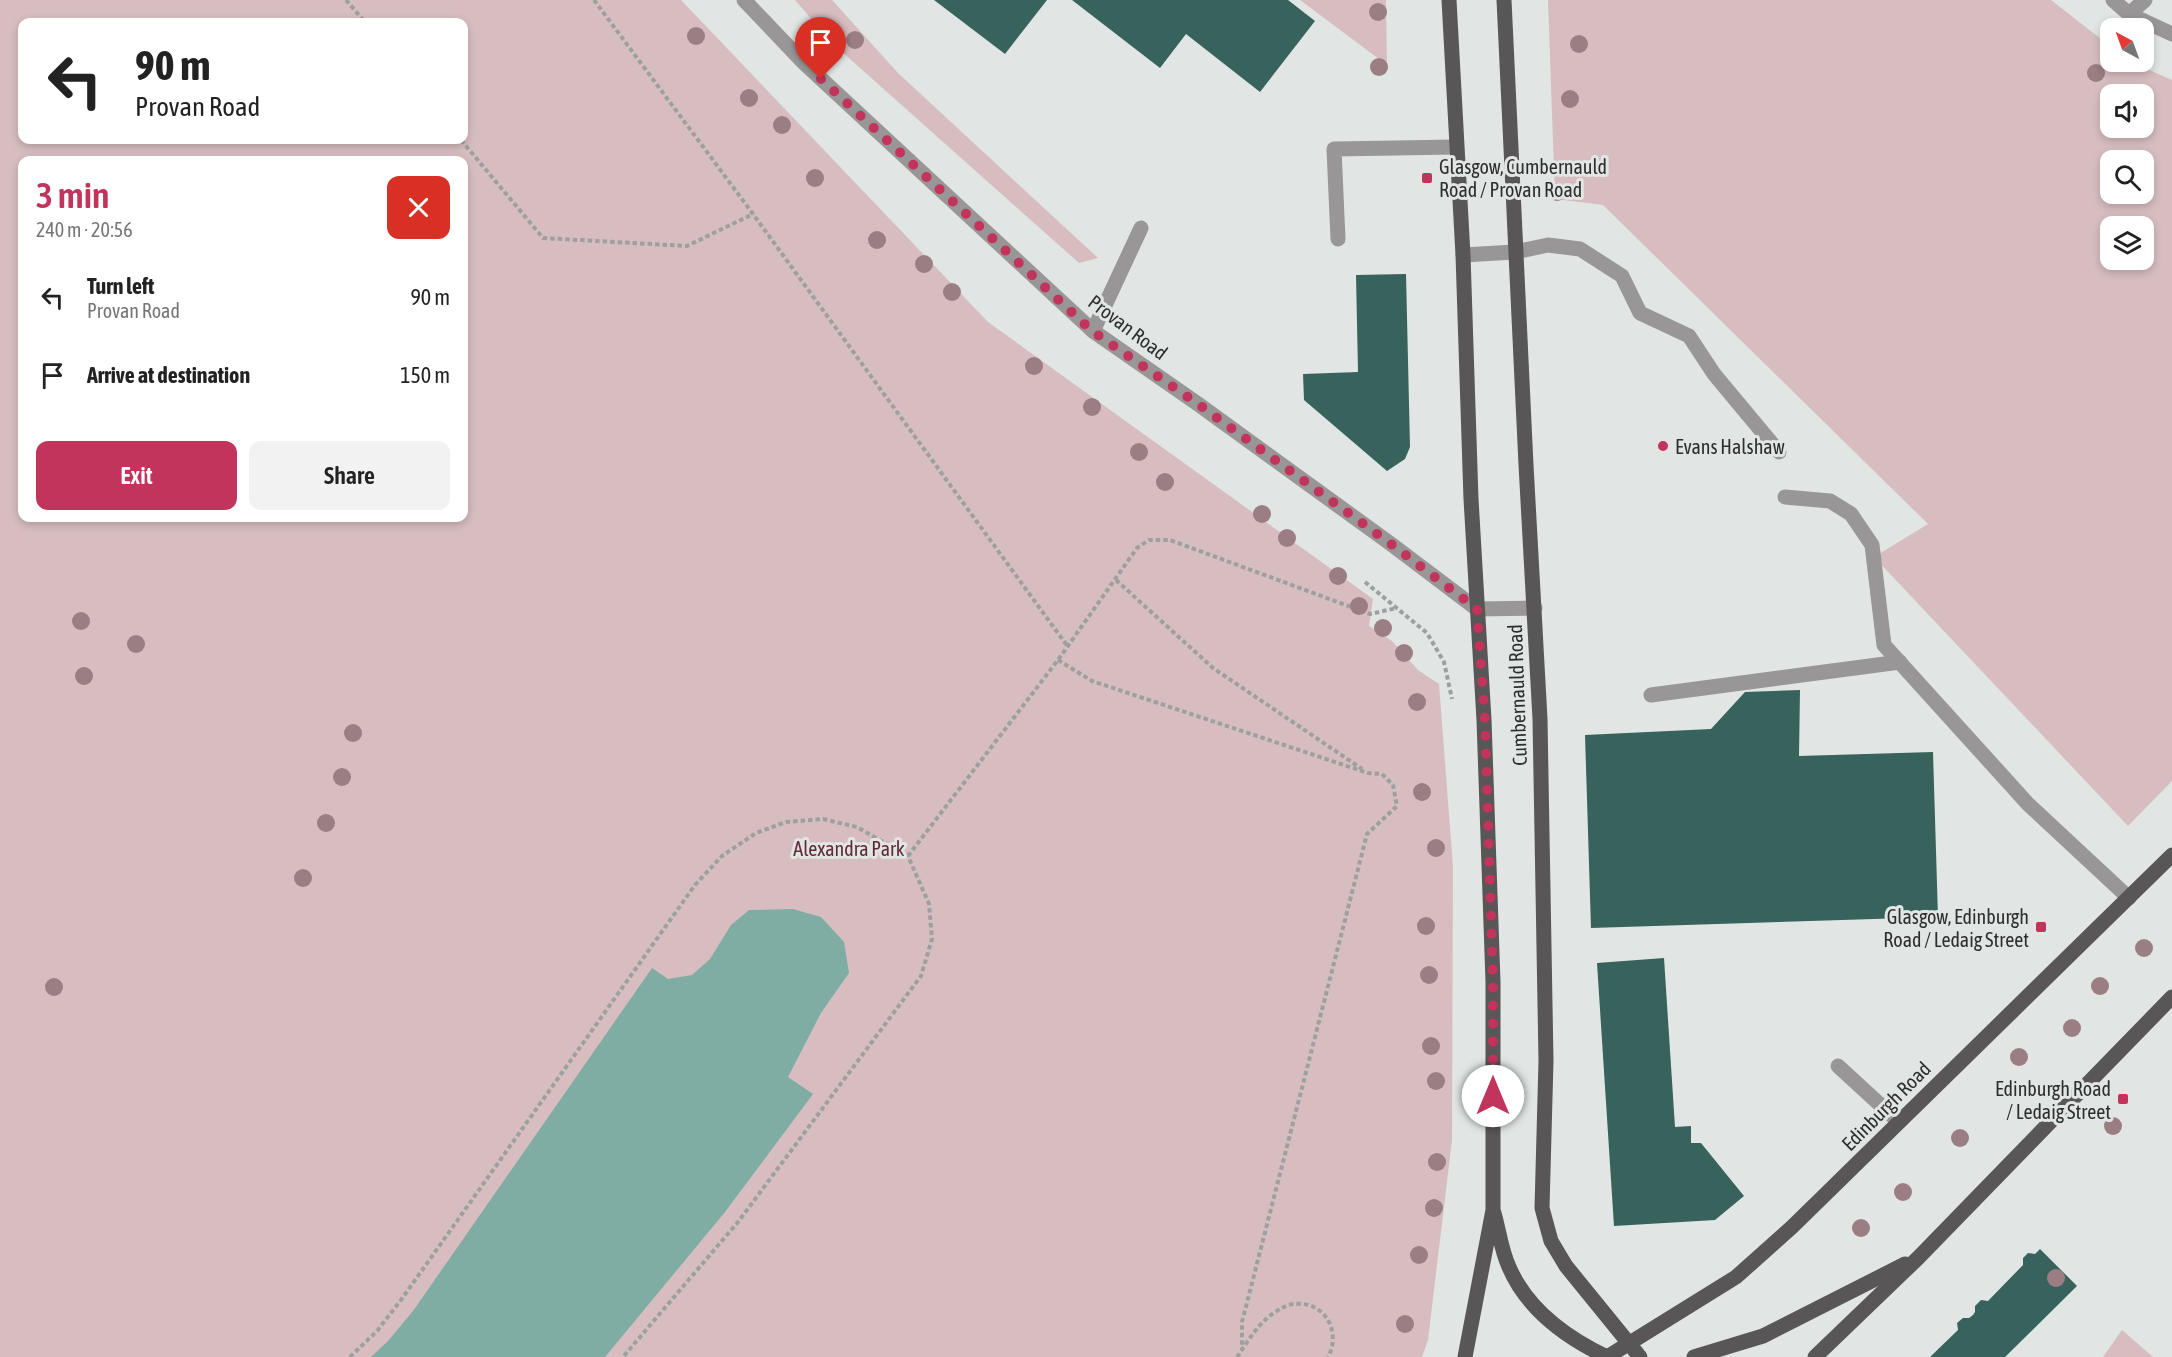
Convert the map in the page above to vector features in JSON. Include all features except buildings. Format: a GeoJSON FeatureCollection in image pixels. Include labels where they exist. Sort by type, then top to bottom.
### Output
{"type":"FeatureCollection","features":[{"type":"Feature","properties":{"kind":"main road","name":"Cumbernauld Road"},"geometry":{"type":"LineString","coordinates":[[1449,0],[1463,255],[1477,609],[1485,720],[1493,982],[1493,1210]]}},
{"type":"Feature","properties":{"kind":"main road","name":"Cumbernauld Road"},"geometry":{"type":"LineString","coordinates":[[1504,0],[1510,158],[1540,719],[1545,1061],[1542,1208],[1551,1241],[1566,1266],[1640,1357]]}},
{"type":"Feature","properties":{"kind":"main road","name":"Edinburgh Road"},"geometry":{"type":"LineString","coordinates":[[1607,1357],[1736,1277],[1801,1219],[2172,855]]}},
{"type":"Feature","properties":{"kind":"main road"},"geometry":{"type":"LineString","coordinates":[[1815,1357],[1918,1258],[2172,997]]}},
{"type":"Feature","properties":{"kind":"main road"},"geometry":{"type":"LineString","coordinates":[[1493,1210],[1508,1267],[1525,1294],[1554,1326],[1584,1346],[1607,1357]]}},
{"type":"Feature","properties":{"kind":"main road"},"geometry":{"type":"LineString","coordinates":[[1465,1357],[1493,1210]]}},
{"type":"Feature","properties":{"kind":"main road"},"geometry":{"type":"LineString","coordinates":[[1694,1357],[1763,1336],[1918,1258]]}},
{"type":"Feature","properties":{"kind":"street","name":"Provan Road"},"geometry":{"type":"LineString","coordinates":[[744,0],[804,63],[1092,331],[1207,411],[1477,609]]}},
{"type":"Feature","properties":{"kind":"street"},"geometry":{"type":"LineString","coordinates":[[2113,0],[2129,14],[2172,34]]}},
{"type":"Feature","properties":{"kind":"street"},"geometry":{"type":"LineString","coordinates":[[2129,14],[2145,0]]}},
{"type":"Feature","properties":{"kind":"street"},"geometry":{"type":"LineString","coordinates":[[1338,239],[1334,149],[1456,147]]}},
{"type":"Feature","properties":{"kind":"street"},"geometry":{"type":"LineString","coordinates":[[1092,331],[1141,228]]}},
{"type":"Feature","properties":{"kind":"street"},"geometry":{"type":"LineString","coordinates":[[1463,255],[1515,252],[1548,245],[1580,249],[1622,276],[1640,313],[1689,336],[1714,374],[1779,452]]}},
{"type":"Feature","properties":{"kind":"street"},"geometry":{"type":"LineString","coordinates":[[1785,497],[1830,501],[1851,514],[1872,545],[1884,645],[2028,804],[2128,898]]}},
{"type":"Feature","properties":{"kind":"street"},"geometry":{"type":"LineString","coordinates":[[1477,609],[1535,608]]}},
{"type":"Feature","properties":{"kind":"street"},"geometry":{"type":"LineString","coordinates":[[1651,695],[1900,662]]}},
{"type":"Feature","properties":{"kind":"street"},"geometry":{"type":"LineString","coordinates":[[1838,1066],[1899,1122]]}},
{"type":"Feature","properties":{"kind":"path"},"geometry":{"type":"LineString","coordinates":[[346,0],[362,18]]}},
{"type":"Feature","properties":{"kind":"path"},"geometry":{"type":"LineString","coordinates":[[594,0],[1068,647]]}},
{"type":"Feature","properties":{"kind":"path"},"geometry":{"type":"LineString","coordinates":[[464,144],[543,238],[687,246],[753,214]]}},
{"type":"Feature","properties":{"kind":"path"},"geometry":{"type":"LineString","coordinates":[[908,856],[1068,647],[1137,548],[1149,540],[1170,540],[1370,614],[1397,608]]}},
{"type":"Feature","properties":{"kind":"path"},"geometry":{"type":"LineString","coordinates":[[1116,580],[1213,668],[1368,773]]}},
{"type":"Feature","properties":{"kind":"path"},"geometry":{"type":"LineString","coordinates":[[1365,582],[1427,633],[1444,662],[1452,699]]}},
{"type":"Feature","properties":{"kind":"path"},"geometry":{"type":"LineString","coordinates":[[1058,660],[1092,681],[1368,773],[1382,774],[1394,785],[1397,806],[1367,834],[1242,1322],[1242,1350]]}},
{"type":"Feature","properties":{"kind":"path"},"geometry":{"type":"LineString","coordinates":[[350,1357],[377,1331],[401,1300],[695,885],[722,856],[756,833],[786,822],[823,819],[857,827],[908,856],[929,904],[932,939],[921,976],[738,1222],[623,1357]]}},
{"type":"Feature","properties":{"kind":"path"},"geometry":{"type":"LineString","coordinates":[[1237,1357],[1254,1332],[1271,1313],[1292,1303],[1311,1305],[1326,1316],[1333,1332],[1334,1347],[1328,1357]]}},
{"type":"Feature","properties":{"kind":"green space","name":"Alexandra Park"},"geometry":{"type":"Polygon","coordinates":[[[0,0],[681,0],[988,322],[1373,599],[1369,626],[1392,641],[1418,670],[1439,684],[1453,867],[1452,1140],[1428,1340],[1422,1357],[0,1357],[0,0]]]}},
{"type":"Feature","properties":{"kind":"green space"},"geometry":{"type":"Polygon","coordinates":[[[795,0],[832,0],[898,73],[1098,258],[1079,263],[832,43],[795,0]]]}},
{"type":"Feature","properties":{"kind":"green space"},"geometry":{"type":"Polygon","coordinates":[[[1300,0],[1386,0],[1387,65],[1300,0]]]}},
{"type":"Feature","properties":{"kind":"green space"},"geometry":{"type":"Polygon","coordinates":[[[1548,0],[2051,0],[2100,38],[2100,72],[2154,72],[2172,80],[2172,781],[2128,826],[1874,557],[1928,524],[1603,205],[1555,199],[1548,0]]]}},
{"type":"Feature","properties":{"kind":"green space"},"geometry":{"type":"Polygon","coordinates":[[[2122,1330],[2153,1357],[2103,1357],[2122,1330]]]}},
{"type":"Feature","properties":{"kind":"shaded area"},"geometry":{"type":"Polygon","coordinates":[[[793,909],[821,917],[844,942],[849,973],[821,1013],[788,1077],[813,1094],[725,1212],[605,1357],[371,1357],[413,1311],[652,968],[668,979],[692,975],[710,959],[731,925],[749,910],[793,909]]]}},
{"type":"Feature","properties":{"kind":"place","name":"Glasgow, Cumbernauld Road / Provan Road"},"geometry":{"type":"Point","coordinates":[1427,178]}},
{"type":"Feature","properties":{"kind":"place","name":"Evans Halshaw"},"geometry":{"type":"Point","coordinates":[1663,446]}},
{"type":"Feature","properties":{"kind":"place","name":"Glasgow, Edinburgh Road / Ledaig Street"},"geometry":{"type":"Point","coordinates":[2041,927]}},
{"type":"Feature","properties":{"kind":"place","name":"Edinburgh Road / Ledaig Street"},"geometry":{"type":"Point","coordinates":[2123,1099]}},
{"type":"Feature","properties":{"kind":"route"},"geometry":{"type":"LineString","coordinates":[[821,79],[1092,331],[1198,404],[1477,609],[1485,720],[1493,982],[1493,1096]]}}]}
